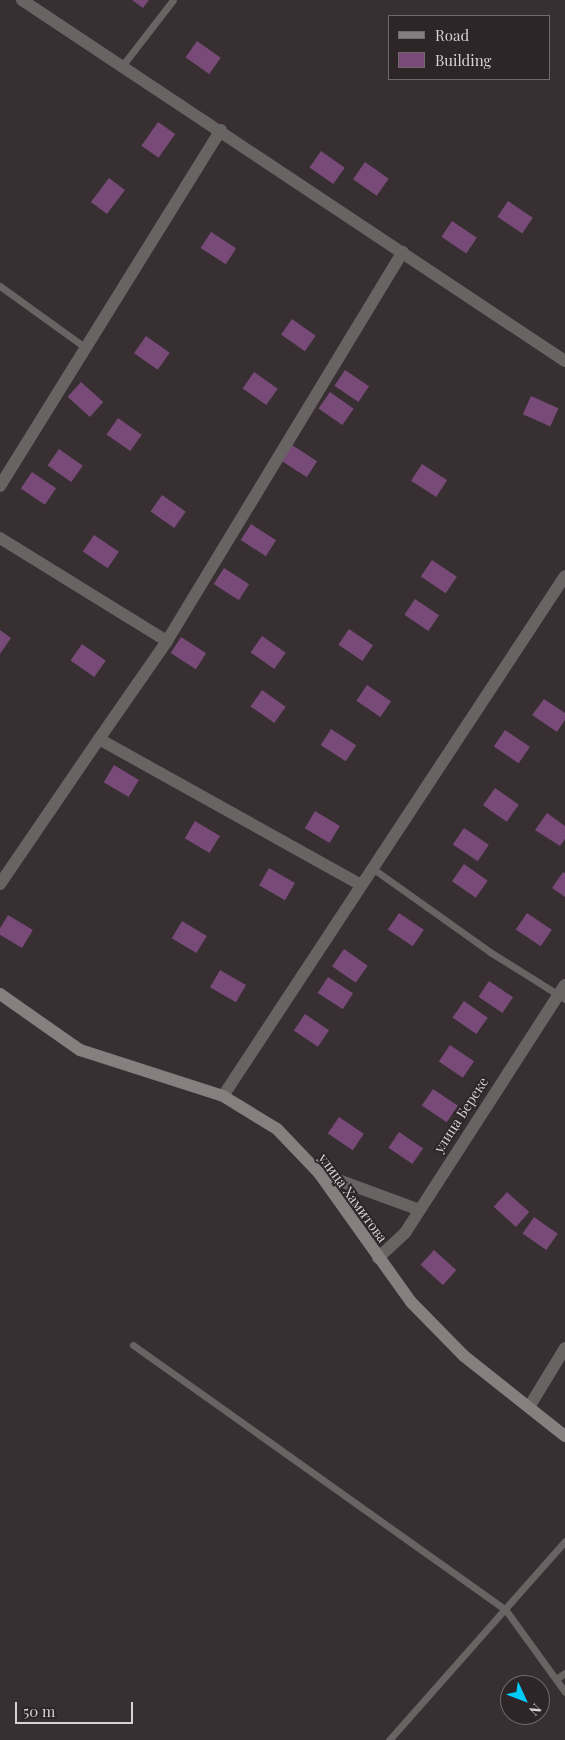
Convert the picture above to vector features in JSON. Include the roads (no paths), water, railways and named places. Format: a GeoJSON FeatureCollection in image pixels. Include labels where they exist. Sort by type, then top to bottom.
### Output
{"type":"FeatureCollection","features":[{"type":"Feature","properties":{"kind":"street"},"geometry":{"type":"LineString","coordinates":[[22,0],[221,130],[565,361]]}},
{"type":"Feature","properties":{"kind":"street"},"geometry":{"type":"LineString","coordinates":[[0,486],[221,130]]}},
{"type":"Feature","properties":{"kind":"street"},"geometry":{"type":"LineString","coordinates":[[0,884],[167,640],[403,252]]}},
{"type":"Feature","properties":{"kind":"street"},"geometry":{"type":"LineString","coordinates":[[0,538],[167,640]]}},
{"type":"Feature","properties":{"kind":"street"},"geometry":{"type":"LineString","coordinates":[[223,1096],[565,576]]}},
{"type":"Feature","properties":{"kind":"street"},"geometry":{"type":"LineString","coordinates":[[99,739],[361,885]]}},
{"type":"Feature","properties":{"kind":"street","name":"улица Береке"},"geometry":{"type":"LineString","coordinates":[[378,1258],[405,1233],[418,1209],[563,993]]}},
{"type":"Feature","properties":{"kind":"street","name":"улица Хамитова"},"geometry":{"type":"LineString","coordinates":[[0,994],[80,1050],[223,1096],[277,1128],[319,1173],[411,1302],[464,1356],[565,1436]]}},
{"type":"Feature","properties":{"kind":"street"},"geometry":{"type":"LineString","coordinates":[[319,1173],[418,1209]]}},
{"type":"Feature","properties":{"kind":"street"},"geometry":{"type":"LineString","coordinates":[[529,1407],[565,1348]]}},
{"type":"Feature","properties":{"kind":"lane"},"geometry":{"type":"LineString","coordinates":[[122,66],[173,0]]}},
{"type":"Feature","properties":{"kind":"lane"},"geometry":{"type":"LineString","coordinates":[[0,286],[86,348]]}},
{"type":"Feature","properties":{"kind":"lane"},"geometry":{"type":"LineString","coordinates":[[372,868],[490,952],[563,993]]}},
{"type":"Feature","properties":{"kind":"lane"},"geometry":{"type":"LineString","coordinates":[[133,1345],[504,1609],[565,1692]]}},
{"type":"Feature","properties":{"kind":"lane"},"geometry":{"type":"LineString","coordinates":[[389,1740],[565,1540]]}},
{"type":"Feature","properties":{"kind":"lane"},"geometry":{"type":"LineString","coordinates":[[556,1679],[565,1673]]}}]}
